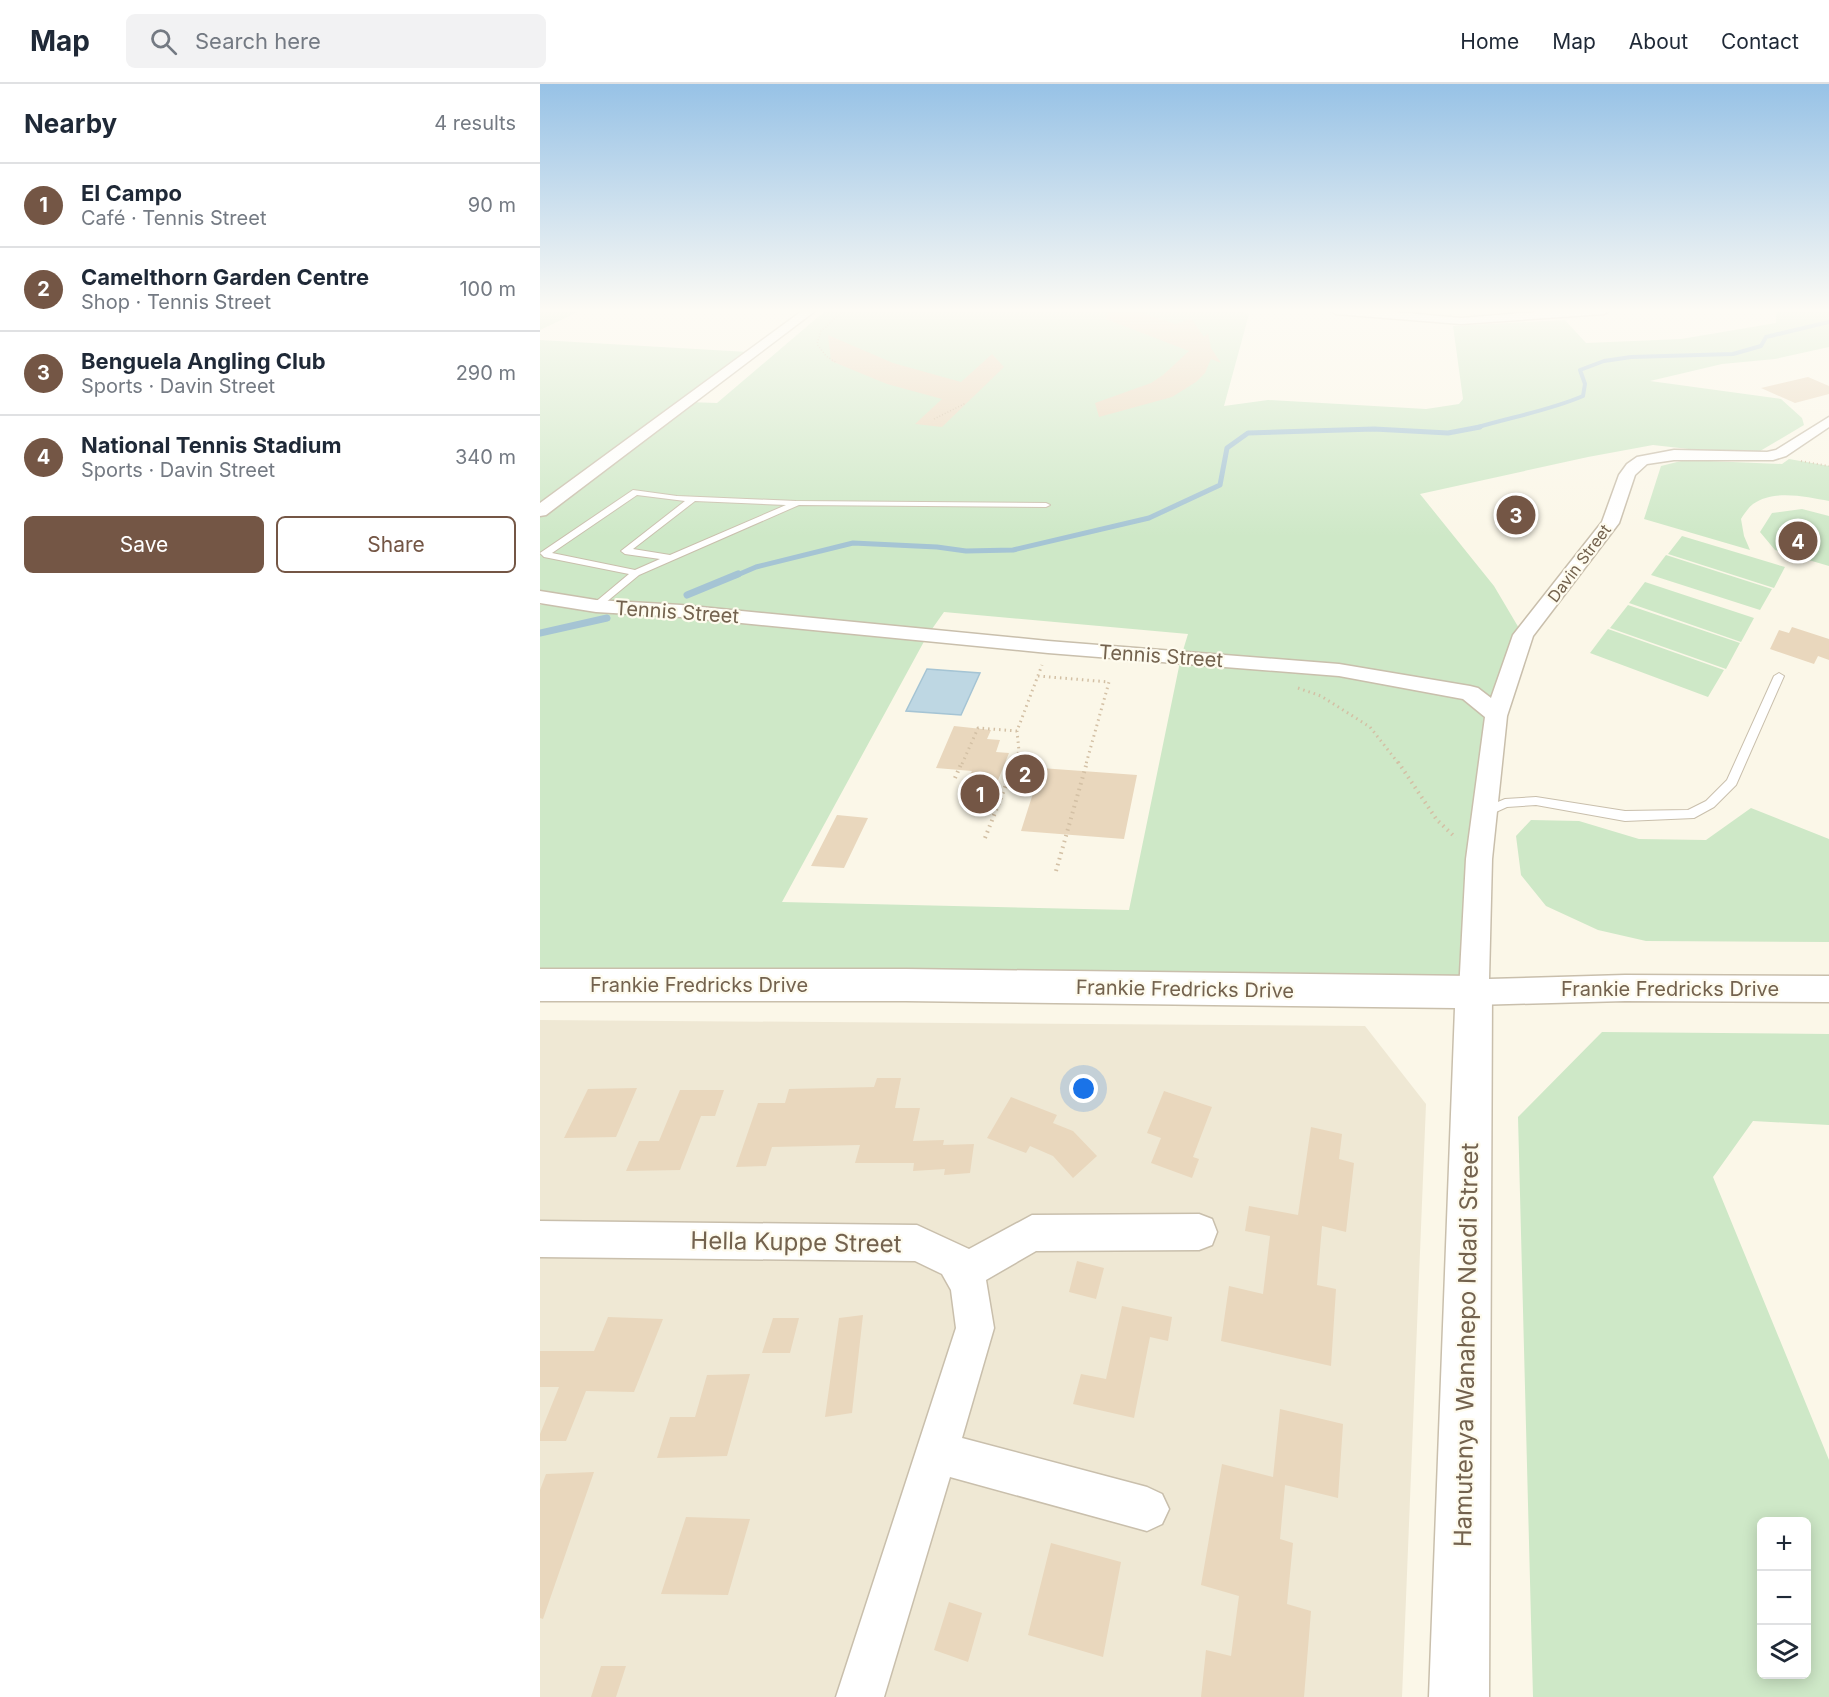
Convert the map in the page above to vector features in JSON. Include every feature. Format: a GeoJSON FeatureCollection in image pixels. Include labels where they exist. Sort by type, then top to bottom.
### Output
{"type":"FeatureCollection","features":[{"type":"Feature","properties":{"kind":"street"},"geometry":{"type":"LineString","coordinates":[[540,511],[708,386]]}},
{"type":"Feature","properties":{"kind":"street","name":"Davin Street"},"geometry":{"type":"LineString","coordinates":[[1496,716],[1523,635],[1610,523],[1627,475],[1633,467],[1642,460],[1674,455],[1768,458],[1781,453],[1829,421]]}},
{"type":"Feature","properties":{"kind":"street","name":"Tennis Street"},"geometry":{"type":"LineString","coordinates":[[540,597],[596,606],[681,611],[1048,647],[1339,670],[1470,693],[1496,716]]}},
{"type":"Feature","properties":{"kind":"street"},"geometry":{"type":"LineString","coordinates":[[1474,992],[1479,859],[1496,716]]}},
{"type":"Feature","properties":{"kind":"street","name":"Frankie Fredricks Drive"},"geometry":{"type":"LineString","coordinates":[[540,985],[1474,992],[1625,988],[1829,989]]}},
{"type":"Feature","properties":{"kind":"street","name":"Hamutenya Wanahepo Ndadi Street"},"geometry":{"type":"LineString","coordinates":[[1459,1697],[1474,992]]}},
{"type":"Feature","properties":{"kind":"street"},"geometry":{"type":"LineString","coordinates":[[860,1697],[975,1328],[969,1286],[962,1273],[1032,1233],[1199,1232]]}},
{"type":"Feature","properties":{"kind":"street","name":"Hella Kuppe Street"},"geometry":{"type":"LineString","coordinates":[[540,1239],[917,1243],[955,1261],[962,1273]]}},
{"type":"Feature","properties":{"kind":"street"},"geometry":{"type":"LineString","coordinates":[[937,1452],[1147,1509]]}},
{"type":"Feature","properties":{"kind":"lane"},"geometry":{"type":"LineString","coordinates":[[636,573],[544,554],[636,492],[694,498],[798,503],[1046,505]]}},
{"type":"Feature","properties":{"kind":"lane"},"geometry":{"type":"LineString","coordinates":[[670,558],[625,551],[694,498]]}},
{"type":"Feature","properties":{"kind":"lane"},"geometry":{"type":"LineString","coordinates":[[596,606],[636,573],[798,503]]}},
{"type":"Feature","properties":{"kind":"lane"},"geometry":{"type":"LineString","coordinates":[[1485,812],[1505,803],[1536,801],[1625,816],[1690,815],[1710,804],[1732,782],[1779,675]]}},
{"type":"Feature","properties":{"kind":"path"},"geometry":{"type":"LineString","coordinates":[[934,419],[966,403]]}},
{"type":"Feature","properties":{"kind":"path"},"geometry":{"type":"LineString","coordinates":[[985,838],[1019,751],[1017,731],[1048,647]]}},
{"type":"Feature","properties":{"kind":"path"},"geometry":{"type":"LineString","coordinates":[[1038,676],[1109,682],[1056,871]]}},
{"type":"Feature","properties":{"kind":"path"},"geometry":{"type":"LineString","coordinates":[[1288,684],[1321,696],[1370,728],[1404,770],[1437,820],[1479,859]]}},
{"type":"Feature","properties":{"kind":"path"},"geometry":{"type":"LineString","coordinates":[[955,778],[978,728],[1017,731]]}},
{"type":"Feature","properties":{"kind":"shaded area"},"geometry":{"type":"Polygon","coordinates":[[[540,1020],[1365,1026],[1426,1104],[1402,1697],[540,1697],[540,1020]]]}},
{"type":"Feature","properties":{"kind":"green space"},"geometry":{"type":"Polygon","coordinates":[[[540,386],[701,386],[540,505],[540,386]]]}},
{"type":"Feature","properties":{"kind":"green space"},"geometry":{"type":"Polygon","coordinates":[[[737,386],[1229,386],[1224,406],[1268,400],[1426,409],[1459,404],[1463,399],[1461,386],[1688,386],[1781,399],[1802,418],[1804,425],[1755,454],[1742,455],[1653,445],[1420,494],[1494,586],[1523,635],[1496,716],[1474,992],[540,981],[540,605],[558,602],[540,597],[540,511],[687,402],[717,403],[737,386]],[[944,612],[927,636],[782,902],[1129,910],[1181,657],[1188,634],[944,612]]]}},
{"type":"Feature","properties":{"kind":"green space"},"geometry":{"type":"Polygon","coordinates":[[[1789,459],[1829,466],[1829,501],[1780,495],[1761,499],[1753,504],[1741,519],[1744,536],[1750,550],[1644,519],[1661,466],[1685,460],[1782,464],[1789,459]]]}},
{"type":"Feature","properties":{"kind":"green space"},"geometry":{"type":"Polygon","coordinates":[[[1802,509],[1829,516],[1829,566],[1775,550],[1760,532],[1772,513],[1802,509]]]}},
{"type":"Feature","properties":{"kind":"green space"},"geometry":{"type":"Polygon","coordinates":[[[1682,536],[1785,567],[1774,588],[1668,554],[1682,536]]]}},
{"type":"Feature","properties":{"kind":"green space"},"geometry":{"type":"Polygon","coordinates":[[[1666,555],[1772,589],[1760,610],[1651,575],[1666,555]]]}},
{"type":"Feature","properties":{"kind":"green space"},"geometry":{"type":"Polygon","coordinates":[[[1645,582],[1754,618],[1741,642],[1629,603],[1645,582]]]}},
{"type":"Feature","properties":{"kind":"green space"},"geometry":{"type":"Polygon","coordinates":[[[1628,605],[1740,643],[1726,669],[1610,628],[1628,605]]]}},
{"type":"Feature","properties":{"kind":"green space"},"geometry":{"type":"Polygon","coordinates":[[[1608,629],[1724,670],[1708,697],[1590,653],[1608,629]]]}},
{"type":"Feature","properties":{"kind":"green space"},"geometry":{"type":"Polygon","coordinates":[[[1751,808],[1829,839],[1829,942],[1646,941],[1598,930],[1546,906],[1521,875],[1516,836],[1531,820],[1579,821],[1639,839],[1706,840],[1751,808]]]}},
{"type":"Feature","properties":{"kind":"green space"},"geometry":{"type":"Polygon","coordinates":[[[1602,1032],[1829,1034],[1829,1125],[1753,1121],[1713,1177],[1829,1460],[1829,1697],[1533,1697],[1518,1117],[1602,1032]]]}},
{"type":"Feature","properties":{"kind":"water"},"geometry":{"type":"Polygon","coordinates":[[[927,669],[980,673],[961,715],[906,711],[927,669]]]}},
{"type":"Feature","properties":{"kind":"building"},"geometry":{"type":"Polygon","coordinates":[[[895,386],[984,386],[942,427],[915,424],[942,399],[895,386]]]}},
{"type":"Feature","properties":{"kind":"building"},"geometry":{"type":"Polygon","coordinates":[[[1142,386],[1189,386],[1172,397],[1099,417],[1095,403],[1142,386]]]}},
{"type":"Feature","properties":{"kind":"building"},"geometry":{"type":"Polygon","coordinates":[[[1829,386],[1829,394],[1795,403],[1761,388],[1829,386]]]}},
{"type":"Feature","properties":{"kind":"building"},"geometry":{"type":"Polygon","coordinates":[[[1792,627],[1829,639],[1829,660],[1818,656],[1814,664],[1770,649],[1779,630],[1789,633],[1792,627]]]}},
{"type":"Feature","properties":{"kind":"building"},"geometry":{"type":"Polygon","coordinates":[[[954,726],[991,730],[987,739],[1000,740],[996,752],[1009,753],[988,805],[960,802],[972,777],[969,776],[972,771],[936,768],[954,726]]]}},
{"type":"Feature","properties":{"kind":"building"},"geometry":{"type":"Polygon","coordinates":[[[1041,768],[1137,775],[1124,839],[1021,831],[1041,768]]]}},
{"type":"Feature","properties":{"kind":"building"},"geometry":{"type":"Polygon","coordinates":[[[837,815],[868,818],[844,868],[811,866],[837,815]]]}},
{"type":"Feature","properties":{"kind":"building"},"geometry":{"type":"Polygon","coordinates":[[[877,1078],[901,1078],[895,1108],[920,1108],[913,1141],[944,1140],[943,1145],[974,1144],[970,1173],[944,1175],[945,1169],[913,1171],[914,1163],[855,1163],[860,1145],[772,1147],[766,1166],[736,1167],[758,1103],[785,1103],[789,1089],[874,1087],[877,1078]]]}},
{"type":"Feature","properties":{"kind":"building"},"geometry":{"type":"Polygon","coordinates":[[[637,1088],[616,1137],[564,1138],[588,1089],[637,1088]]]}},
{"type":"Feature","properties":{"kind":"building"},"geometry":{"type":"Polygon","coordinates":[[[680,1090],[724,1090],[715,1116],[701,1116],[680,1170],[626,1171],[639,1141],[659,1141],[680,1090]]]}},
{"type":"Feature","properties":{"kind":"building"},"geometry":{"type":"Polygon","coordinates":[[[1164,1091],[1212,1107],[1193,1157],[1199,1159],[1192,1178],[1151,1163],[1161,1138],[1147,1133],[1164,1091]]]}},
{"type":"Feature","properties":{"kind":"building"},"geometry":{"type":"Polygon","coordinates":[[[1011,1097],[1057,1115],[1053,1123],[1073,1131],[1097,1156],[1073,1178],[1053,1156],[1030,1146],[1026,1153],[987,1138],[1011,1097]]]}},
{"type":"Feature","properties":{"kind":"building"},"geometry":{"type":"Polygon","coordinates":[[[1311,1127],[1342,1134],[1339,1159],[1354,1163],[1346,1232],[1322,1226],[1317,1285],[1336,1289],[1331,1366],[1221,1341],[1229,1286],[1263,1294],[1270,1236],[1245,1231],[1249,1206],[1298,1215],[1311,1127]]]}},
{"type":"Feature","properties":{"kind":"building"},"geometry":{"type":"Polygon","coordinates":[[[1077,1261],[1104,1268],[1096,1299],[1069,1292],[1077,1261]]]}},
{"type":"Feature","properties":{"kind":"building"},"geometry":{"type":"Polygon","coordinates":[[[1122,1306],[1172,1317],[1168,1341],[1150,1337],[1134,1418],[1073,1404],[1081,1374],[1106,1379],[1122,1306]]]}},
{"type":"Feature","properties":{"kind":"building"},"geometry":{"type":"Polygon","coordinates":[[[863,1315],[852,1413],[825,1417],[839,1318],[863,1315]]]}},
{"type":"Feature","properties":{"kind":"building"},"geometry":{"type":"Polygon","coordinates":[[[608,1317],[663,1319],[634,1392],[586,1391],[566,1441],[540,1441],[540,1434],[559,1387],[540,1387],[540,1351],[594,1351],[608,1317]]]}},
{"type":"Feature","properties":{"kind":"building"},"geometry":{"type":"Polygon","coordinates":[[[773,1318],[799,1318],[790,1353],[762,1353],[773,1318]]]}},
{"type":"Feature","properties":{"kind":"building"},"geometry":{"type":"Polygon","coordinates":[[[750,1374],[727,1456],[657,1458],[670,1417],[695,1417],[707,1375],[750,1374]]]}},
{"type":"Feature","properties":{"kind":"building"},"geometry":{"type":"Polygon","coordinates":[[[1280,1409],[1343,1424],[1338,1498],[1285,1485],[1280,1539],[1293,1543],[1287,1604],[1311,1611],[1304,1697],[1201,1697],[1206,1650],[1231,1656],[1239,1596],[1201,1585],[1222,1464],[1273,1477],[1280,1409]]]}},
{"type":"Feature","properties":{"kind":"building"},"geometry":{"type":"Polygon","coordinates":[[[594,1472],[543,1619],[540,1618],[540,1490],[546,1474],[594,1472]]]}},
{"type":"Feature","properties":{"kind":"building"},"geometry":{"type":"Polygon","coordinates":[[[686,1517],[750,1519],[728,1595],[661,1594],[686,1517]]]}},
{"type":"Feature","properties":{"kind":"building"},"geometry":{"type":"Polygon","coordinates":[[[1051,1543],[1121,1562],[1103,1657],[1028,1635],[1051,1543]]]}},
{"type":"Feature","properties":{"kind":"building"},"geometry":{"type":"Polygon","coordinates":[[[949,1602],[982,1613],[968,1662],[934,1650],[949,1602]]]}},
{"type":"Feature","properties":{"kind":"building"},"geometry":{"type":"Polygon","coordinates":[[[601,1666],[626,1666],[616,1697],[591,1697],[601,1666]]]}},
{"type":"Feature","properties":{"kind":"waterway"},"geometry":{"type":"LineString","coordinates":[[1476,428],[1570,401],[1583,396],[1585,386]]}},
{"type":"Feature","properties":{"kind":"waterway"},"geometry":{"type":"LineString","coordinates":[[1476,428],[1480,427]]}},
{"type":"Feature","properties":{"kind":"waterway"},"geometry":{"type":"LineString","coordinates":[[735,576],[756,567],[853,543],[937,547],[966,551],[1013,550],[1149,518],[1220,485],[1227,448],[1248,433],[1374,429],[1448,433],[1476,428]]}},
{"type":"Feature","properties":{"kind":"waterway"},"geometry":{"type":"LineString","coordinates":[[687,595],[738,574]]}},
{"type":"Feature","properties":{"kind":"waterway"},"geometry":{"type":"LineString","coordinates":[[540,633],[607,618]]}},
{"type":"Feature","properties":{"kind":"place","name":"Benguela Angling Club"},"geometry":{"type":"Point","coordinates":[1516,515]}},
{"type":"Feature","properties":{"kind":"place","name":"National Tennis Stadium"},"geometry":{"type":"Point","coordinates":[1798,541]}},
{"type":"Feature","properties":{"kind":"place","name":"Camelthorn Garden Centre"},"geometry":{"type":"Point","coordinates":[1025,774]}},
{"type":"Feature","properties":{"kind":"place","name":"El Campo"},"geometry":{"type":"Point","coordinates":[980,794]}}]}
